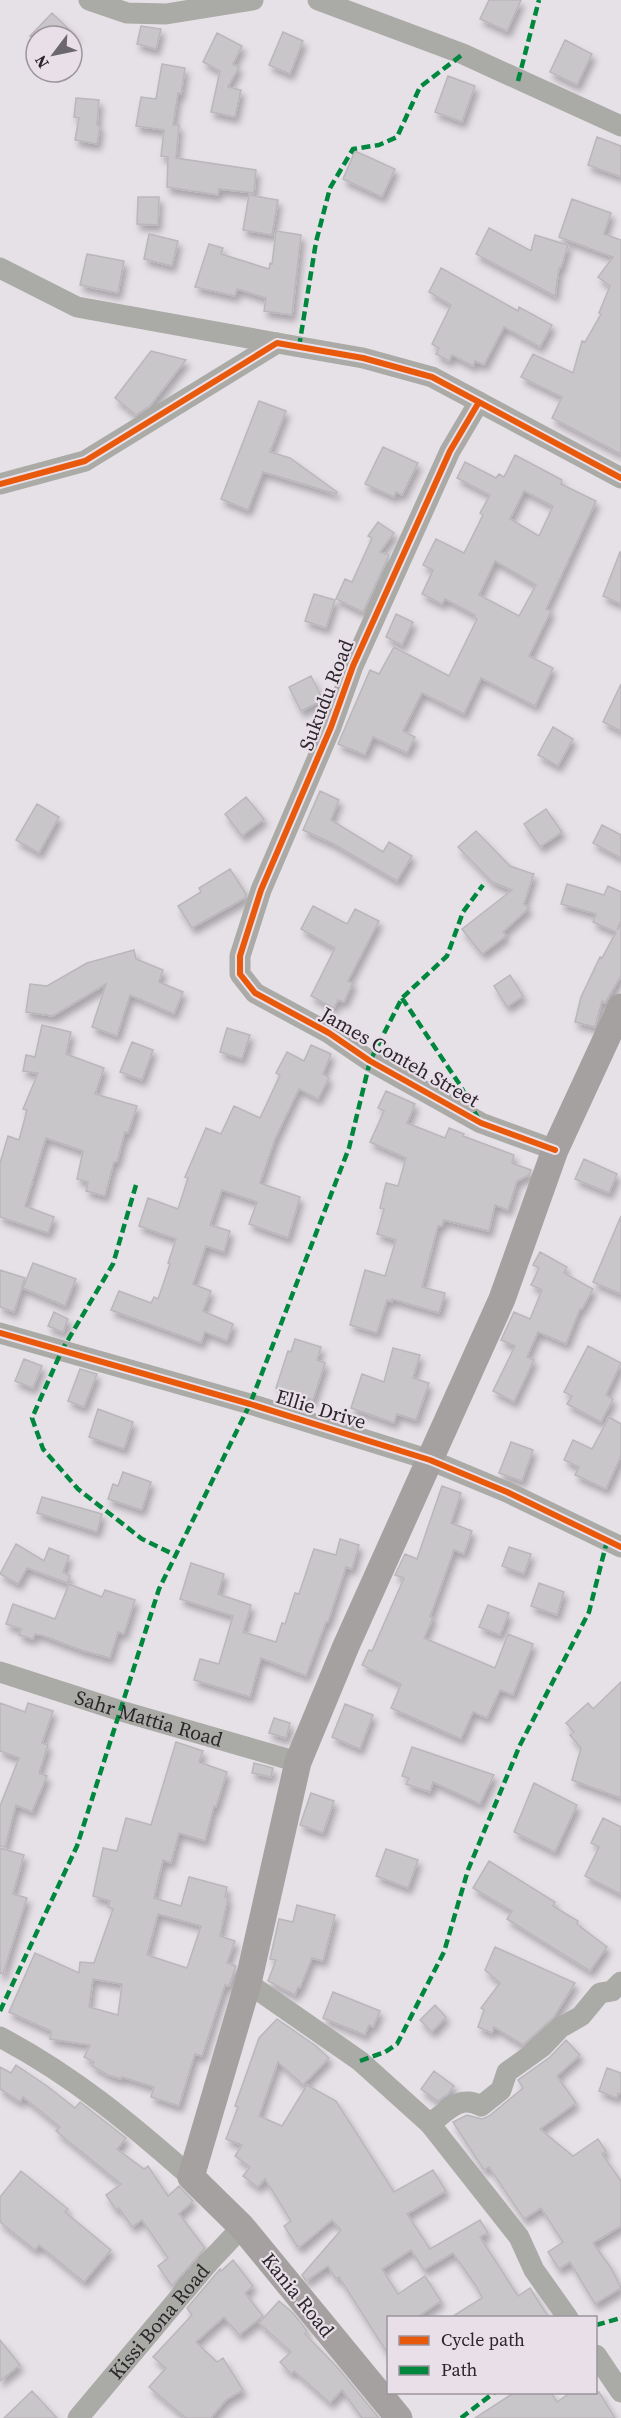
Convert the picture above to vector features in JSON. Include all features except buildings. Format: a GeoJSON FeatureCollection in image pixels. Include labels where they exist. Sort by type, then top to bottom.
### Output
{"type":"FeatureCollection","features":[{"type":"Feature","properties":{"kind":"main road"},"geometry":{"type":"LineString","coordinates":[[191,2177],[248,1983],[298,1762],[346,1646],[502,1299],[555,1150],[621,1007]]}},
{"type":"Feature","properties":{"kind":"main road","name":"Kania Road"},"geometry":{"type":"LineString","coordinates":[[191,2177],[242,2227],[399,2418]]}},
{"type":"Feature","properties":{"kind":"street"},"geometry":{"type":"LineString","coordinates":[[89,0],[127,13],[166,14],[253,0]]}},
{"type":"Feature","properties":{"kind":"street"},"geometry":{"type":"LineString","coordinates":[[318,0],[363,8],[621,126]]}},
{"type":"Feature","properties":{"kind":"street"},"geometry":{"type":"LineString","coordinates":[[0,268],[77,307],[363,358],[432,377],[621,478]]}},
{"type":"Feature","properties":{"kind":"street"},"geometry":{"type":"LineString","coordinates":[[0,484],[85,461],[277,343]]}},
{"type":"Feature","properties":{"kind":"street","name":"Sukudu Road"},"geometry":{"type":"LineString","coordinates":[[240,974],[240,956],[261,890],[332,727],[352,666],[450,451],[479,402]]}},
{"type":"Feature","properties":{"kind":"street","name":"James Conteh Street"},"geometry":{"type":"LineString","coordinates":[[240,974],[255,993],[329,1033],[370,1061],[481,1123],[555,1150]]}},
{"type":"Feature","properties":{"kind":"street","name":"Ellie Drive"},"geometry":{"type":"LineString","coordinates":[[0,1333],[250,1404],[430,1460],[507,1492],[621,1547]]}},
{"type":"Feature","properties":{"kind":"street","name":"Sahr Mattia Road"},"geometry":{"type":"LineString","coordinates":[[0,1672],[121,1711],[298,1762]]}},
{"type":"Feature","properties":{"kind":"street"},"geometry":{"type":"LineString","coordinates":[[430,2124],[459,2102],[472,2101],[481,2106],[501,2090],[507,2072],[542,2047],[560,2028],[581,2016],[600,1993],[612,1991],[621,1982]]}},
{"type":"Feature","properties":{"kind":"street"},"geometry":{"type":"LineString","coordinates":[[248,1983],[360,2061],[430,2124],[519,2237],[534,2270],[567,2316]]}},
{"type":"Feature","properties":{"kind":"street"},"geometry":{"type":"LineString","coordinates":[[0,2037],[36,2056],[90,2092],[138,2130],[191,2177]]}},
{"type":"Feature","properties":{"kind":"street","name":"Kissi Bona Road"},"geometry":{"type":"LineString","coordinates":[[78,2418],[210,2261],[242,2227]]}},
{"type":"Feature","properties":{"kind":"street"},"geometry":{"type":"LineString","coordinates":[[597,2356],[621,2392]]}},
{"type":"Feature","properties":{"kind":"marked path"},"geometry":{"type":"LineString","coordinates":[[518,81],[539,0]]}},
{"type":"Feature","properties":{"kind":"marked path"},"geometry":{"type":"LineString","coordinates":[[299,347],[316,242],[330,188],[353,149],[379,145],[397,137],[420,87],[463,54]]}},
{"type":"Feature","properties":{"kind":"marked path"},"geometry":{"type":"LineString","coordinates":[[0,2011],[77,1846],[159,1589],[250,1404],[349,1148],[370,1061],[402,998],[447,956],[463,912],[483,885]]}},
{"type":"Feature","properties":{"kind":"marked path"},"geometry":{"type":"LineString","coordinates":[[402,998],[460,1085],[479,1120]]}},
{"type":"Feature","properties":{"kind":"marked path"},"geometry":{"type":"LineString","coordinates":[[136,1185],[113,1264],[62,1350],[32,1418],[43,1449],[78,1489],[142,1539],[175,1555]]}},
{"type":"Feature","properties":{"kind":"marked path"},"geometry":{"type":"LineString","coordinates":[[360,2061],[385,2052],[397,2044],[444,1952],[468,1870],[520,1745],[589,1612],[607,1541]]}},
{"type":"Feature","properties":{"kind":"marked path"},"geometry":{"type":"LineString","coordinates":[[597,2325],[621,2318]]}},
{"type":"Feature","properties":{"kind":"marked path"},"geometry":{"type":"LineString","coordinates":[[461,2418],[492,2394]]}},
{"type":"Feature","properties":{"kind":"cycle path"},"geometry":{"type":"LineString","coordinates":[[0,484],[85,461],[277,343],[363,358],[432,377],[621,478]]}},
{"type":"Feature","properties":{"kind":"cycle path"},"geometry":{"type":"LineString","coordinates":[[479,402],[450,451],[353,666],[331,727],[261,890],[240,956],[240,974],[255,993],[329,1033],[370,1061],[481,1123],[555,1150]]}},
{"type":"Feature","properties":{"kind":"cycle path"},"geometry":{"type":"LineString","coordinates":[[0,1333],[250,1404],[430,1460],[507,1492],[621,1547]]}}]}
